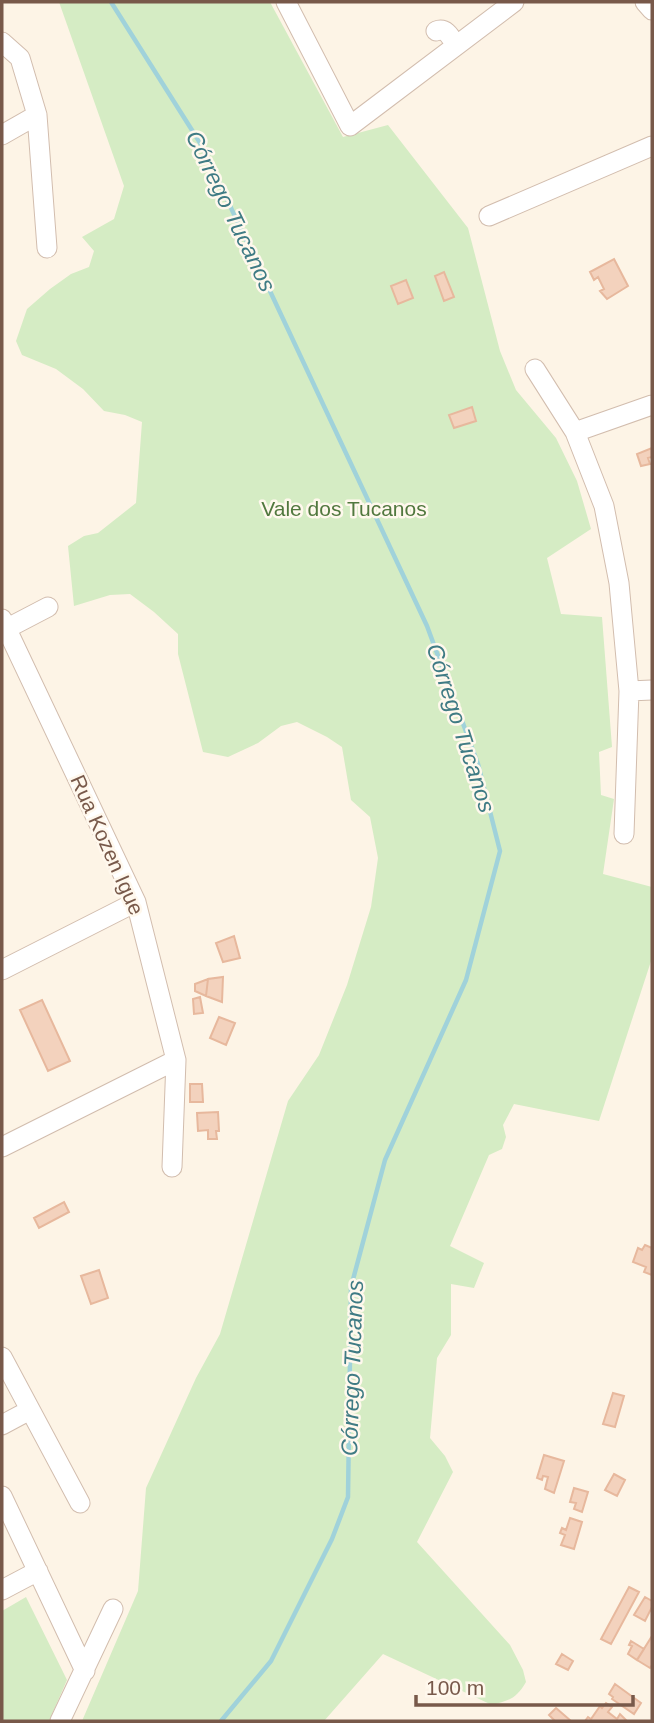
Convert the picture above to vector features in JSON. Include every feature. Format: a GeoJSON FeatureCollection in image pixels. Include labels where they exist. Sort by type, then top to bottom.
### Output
{"type":"FeatureCollection","features":[{"type":"Feature","properties":{"kind":"street"},"geometry":{"type":"LineString","coordinates":[[286,2],[350,126],[514,2]]}},
{"type":"Feature","properties":{"kind":"street"},"geometry":{"type":"LineString","coordinates":[[645,2],[652,10]]}},
{"type":"Feature","properties":{"kind":"street"},"geometry":{"type":"LineString","coordinates":[[436,31],[446,32],[456,46]]}},
{"type":"Feature","properties":{"kind":"street"},"geometry":{"type":"LineString","coordinates":[[2,42],[20,58],[37,115],[47,248]]}},
{"type":"Feature","properties":{"kind":"street"},"geometry":{"type":"LineString","coordinates":[[2,135],[37,115]]}},
{"type":"Feature","properties":{"kind":"street"},"geometry":{"type":"LineString","coordinates":[[489,216],[652,146]]}},
{"type":"Feature","properties":{"kind":"street"},"geometry":{"type":"LineString","coordinates":[[535,369],[575,432],[604,506],[619,583],[629,691],[624,834]]}},
{"type":"Feature","properties":{"kind":"street"},"geometry":{"type":"LineString","coordinates":[[575,432],[652,405]]}},
{"type":"Feature","properties":{"kind":"street"},"geometry":{"type":"LineString","coordinates":[[3,626],[48,607]]}},
{"type":"Feature","properties":{"kind":"street","name":"Rua Kozen Igue"},"geometry":{"type":"LineString","coordinates":[[3,626],[136,902],[176,1060],[172,1167]]}},
{"type":"Feature","properties":{"kind":"street"},"geometry":{"type":"LineString","coordinates":[[629,691],[652,690]]}},
{"type":"Feature","properties":{"kind":"street"},"geometry":{"type":"LineString","coordinates":[[2,970],[136,902]]}},
{"type":"Feature","properties":{"kind":"street"},"geometry":{"type":"LineString","coordinates":[[2,1147],[176,1060]]}},
{"type":"Feature","properties":{"kind":"street"},"geometry":{"type":"LineString","coordinates":[[2,1357],[80,1503]]}},
{"type":"Feature","properties":{"kind":"street"},"geometry":{"type":"LineString","coordinates":[[2,1425],[30,1410]]}},
{"type":"Feature","properties":{"kind":"street"},"geometry":{"type":"LineString","coordinates":[[2,1496],[85,1671]]}},
{"type":"Feature","properties":{"kind":"street"},"geometry":{"type":"LineString","coordinates":[[2,1590],[38,1572]]}},
{"type":"Feature","properties":{"kind":"street"},"geometry":{"type":"LineString","coordinates":[[60,1721],[113,1609]]}},
{"type":"Feature","properties":{"kind":"green space","name":"Vale dos Tucanos"},"geometry":{"type":"Polygon","coordinates":[[[59,2],[270,2],[343,137],[388,125],[468,228],[500,351],[516,390],[556,438],[577,481],[591,529],[547,558],[561,614],[602,617],[612,747],[599,752],[601,795],[614,799],[603,874],[652,887],[652,958],[599,1121],[514,1104],[503,1125],[506,1137],[502,1149],[489,1155],[450,1246],[484,1263],[474,1288],[451,1284],[451,1335],[437,1358],[430,1438],[445,1456],[453,1472],[417,1542],[510,1645],[523,1670],[526,1682],[519,1692],[508,1700],[492,1705],[383,1654],[324,1721],[82,1721],[138,1591],[146,1488],[196,1378],[220,1334],[288,1101],[319,1055],[347,985],[371,907],[378,858],[370,817],[351,800],[342,747],[297,722],[281,726],[258,743],[228,757],[203,752],[178,654],[178,634],[130,594],[110,595],[74,606],[68,546],[84,536],[98,533],[136,503],[142,422],[104,411],[83,389],[56,369],[22,355],[16,341],[27,309],[71,274],[89,267],[94,251],[82,237],[114,219],[124,186],[59,2]]]}},
{"type":"Feature","properties":{"kind":"green space"},"geometry":{"type":"Polygon","coordinates":[[[26,1597],[67,1680],[49,1721],[4,1721],[2,1717],[2,1611],[26,1597]]]}},
{"type":"Feature","properties":{"kind":"building"},"geometry":{"type":"Polygon","coordinates":[[[614,259],[628,286],[607,299],[600,291],[604,289],[598,277],[594,280],[590,272],[614,259]]]}},
{"type":"Feature","properties":{"kind":"building"},"geometry":{"type":"Polygon","coordinates":[[[444,272],[454,297],[444,301],[435,276],[444,272]]]}},
{"type":"Feature","properties":{"kind":"building"},"geometry":{"type":"Polygon","coordinates":[[[406,280],[413,298],[398,304],[391,286],[406,280]]]}},
{"type":"Feature","properties":{"kind":"building"},"geometry":{"type":"Polygon","coordinates":[[[472,407],[476,421],[454,428],[449,415],[472,407]]]}},
{"type":"Feature","properties":{"kind":"building"},"geometry":{"type":"Polygon","coordinates":[[[652,448],[652,457],[648,458],[650,464],[641,466],[637,454],[652,448]]]}},
{"type":"Feature","properties":{"kind":"building"},"geometry":{"type":"Polygon","coordinates":[[[234,936],[240,958],[223,962],[216,943],[234,936]]]}},
{"type":"Feature","properties":{"kind":"building"},"geometry":{"type":"Polygon","coordinates":[[[223,977],[222,1002],[206,996],[208,979],[223,977]]]}},
{"type":"Feature","properties":{"kind":"building"},"geometry":{"type":"Polygon","coordinates":[[[208,979],[206,996],[195,991],[195,984],[208,979]]]}},
{"type":"Feature","properties":{"kind":"building"},"geometry":{"type":"Polygon","coordinates":[[[200,997],[203,1013],[194,1014],[193,999],[200,997]]]}},
{"type":"Feature","properties":{"kind":"building"},"geometry":{"type":"Polygon","coordinates":[[[42,1000],[70,1061],[48,1071],[20,1010],[42,1000]]]}},
{"type":"Feature","properties":{"kind":"building"},"geometry":{"type":"Polygon","coordinates":[[[219,1017],[235,1023],[226,1045],[210,1038],[219,1017]]]}},
{"type":"Feature","properties":{"kind":"building"},"geometry":{"type":"Polygon","coordinates":[[[190,1084],[202,1084],[203,1102],[190,1102],[190,1084]]]}},
{"type":"Feature","properties":{"kind":"building"},"geometry":{"type":"Polygon","coordinates":[[[218,1112],[217,1139],[208,1139],[208,1130],[198,1131],[197,1113],[218,1112]]]}},
{"type":"Feature","properties":{"kind":"building"},"geometry":{"type":"Polygon","coordinates":[[[64,1202],[69,1212],[39,1228],[34,1218],[64,1202]]]}},
{"type":"Feature","properties":{"kind":"building"},"geometry":{"type":"Polygon","coordinates":[[[645,1245],[652,1248],[652,1275],[644,1272],[646,1267],[633,1262],[638,1248],[642,1250],[645,1245]]]}},
{"type":"Feature","properties":{"kind":"building"},"geometry":{"type":"Polygon","coordinates":[[[99,1270],[108,1298],[91,1304],[81,1276],[99,1270]]]}},
{"type":"Feature","properties":{"kind":"building"},"geometry":{"type":"Polygon","coordinates":[[[613,1393],[624,1396],[615,1427],[603,1424],[613,1393]]]}},
{"type":"Feature","properties":{"kind":"building"},"geometry":{"type":"Polygon","coordinates":[[[544,1455],[564,1461],[554,1493],[545,1489],[548,1477],[543,1476],[542,1480],[537,1478],[544,1455]]]}},
{"type":"Feature","properties":{"kind":"building"},"geometry":{"type":"Polygon","coordinates":[[[614,1474],[625,1480],[617,1496],[605,1490],[614,1474]]]}},
{"type":"Feature","properties":{"kind":"building"},"geometry":{"type":"Polygon","coordinates":[[[574,1488],[588,1492],[582,1512],[574,1509],[576,1503],[570,1502],[574,1488]]]}},
{"type":"Feature","properties":{"kind":"building"},"geometry":{"type":"Polygon","coordinates":[[[570,1518],[582,1522],[574,1549],[561,1545],[565,1535],[560,1533],[562,1528],[566,1530],[570,1518]]]}},
{"type":"Feature","properties":{"kind":"building"},"geometry":{"type":"Polygon","coordinates":[[[629,1587],[639,1592],[611,1644],[601,1639],[629,1587]]]}},
{"type":"Feature","properties":{"kind":"building"},"geometry":{"type":"Polygon","coordinates":[[[645,1597],[652,1601],[652,1607],[645,1621],[634,1615],[645,1597]]]}},
{"type":"Feature","properties":{"kind":"building"},"geometry":{"type":"Polygon","coordinates":[[[652,1636],[652,1665],[650,1668],[637,1660],[652,1636]]]}},
{"type":"Feature","properties":{"kind":"building"},"geometry":{"type":"Polygon","coordinates":[[[631,1641],[644,1649],[637,1660],[628,1654],[631,1641]]]}},
{"type":"Feature","properties":{"kind":"building"},"geometry":{"type":"Polygon","coordinates":[[[562,1654],[573,1661],[568,1670],[556,1664],[562,1654]]]}},
{"type":"Feature","properties":{"kind":"building"},"geometry":{"type":"Polygon","coordinates":[[[615,1684],[641,1703],[634,1714],[612,1699],[609,1694],[615,1684]]]}},
{"type":"Feature","properties":{"kind":"building"},"geometry":{"type":"Polygon","coordinates":[[[606,1703],[612,1707],[608,1712],[617,1719],[620,1714],[627,1721],[585,1721],[588,1717],[591,1719],[600,1706],[602,1708],[606,1703]]]}},
{"type":"Feature","properties":{"kind":"building"},"geometry":{"type":"Polygon","coordinates":[[[556,1708],[571,1721],[555,1721],[549,1715],[556,1708]]]}},
{"type":"Feature","properties":{"kind":"waterway","name":"Córrego Tucanos"},"geometry":{"type":"LineString","coordinates":[[111,2],[202,146],[427,626],[478,764],[500,851],[466,980],[385,1160],[351,1287],[348,1497],[332,1539],[271,1661],[221,1721]]}}]}
